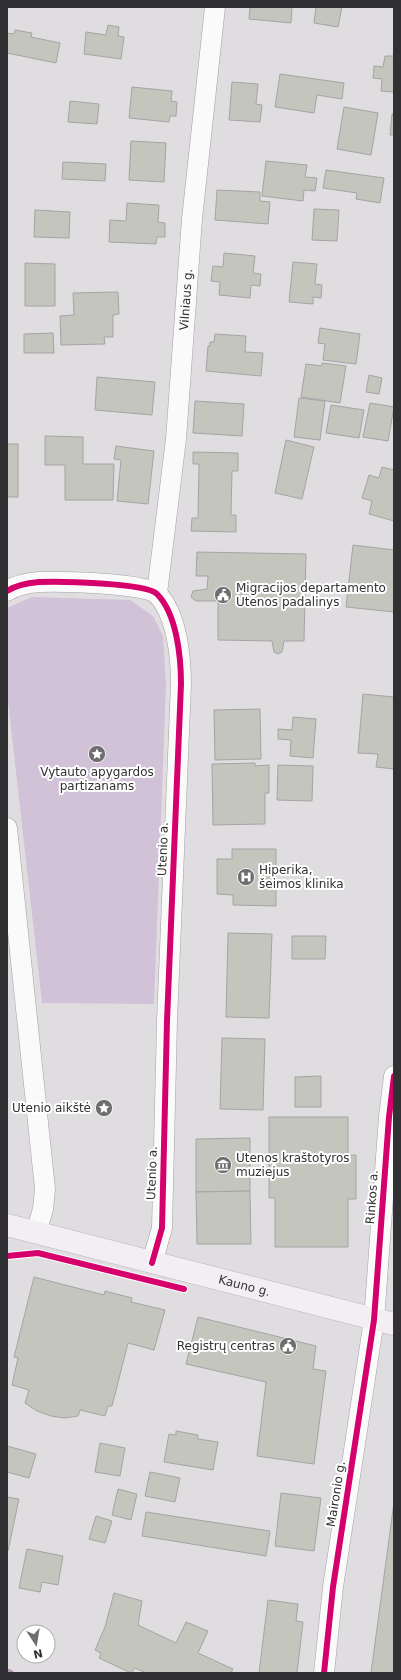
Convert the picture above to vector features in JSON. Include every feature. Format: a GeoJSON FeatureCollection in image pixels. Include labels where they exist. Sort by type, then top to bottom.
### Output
{"type":"FeatureCollection","features":[{"type":"Feature","properties":{"kind":"main road","name":"Kauno g."},"geometry":{"type":"LineString","coordinates":[[7,1225],[384,1322]]}},
{"type":"Feature","properties":{"kind":"street","name":"Vilniaus g."},"geometry":{"type":"LineString","coordinates":[[157,593],[176,439],[192,219],[215,7]]}},
{"type":"Feature","properties":{"kind":"street"},"geometry":{"type":"LineString","coordinates":[[7,591],[14,586],[39,582],[137,587],[157,593]]}},
{"type":"Feature","properties":{"kind":"street","name":"Utenio a."},"geometry":{"type":"LineString","coordinates":[[152,1263],[162,1228],[167,1021],[181,684],[181,665],[175,633],[167,608],[157,593]]}},
{"type":"Feature","properties":{"kind":"street"},"geometry":{"type":"LineString","coordinates":[[7,828],[45,1189],[43,1209],[36,1233]]}},
{"type":"Feature","properties":{"kind":"street","name":"Rinkos a."},"geometry":{"type":"LineString","coordinates":[[384,1322],[389,1117],[394,1076]]}},
{"type":"Feature","properties":{"kind":"street","name":"Maironio g."},"geometry":{"type":"LineString","coordinates":[[324,1673],[333,1587],[384,1322]]}},
{"type":"Feature","properties":{"kind":"shaded area"},"geometry":{"type":"Polygon","coordinates":[[[32,597],[130,600],[153,616],[163,636],[166,684],[154,1004],[42,1003],[7,692],[7,608],[32,597]]]}},
{"type":"Feature","properties":{"kind":"building"},"geometry":{"type":"Polygon","coordinates":[[[250,7],[292,7],[291,23],[249,19],[250,7]]]}},
{"type":"Feature","properties":{"kind":"building"},"geometry":{"type":"Polygon","coordinates":[[[316,7],[342,7],[338,27],[314,23],[316,7]]]}},
{"type":"Feature","properties":{"kind":"building"},"geometry":{"type":"Polygon","coordinates":[[[108,25],[119,27],[118,36],[124,37],[121,59],[84,54],[86,32],[106,35],[108,25]]]}},
{"type":"Feature","properties":{"kind":"building"},"geometry":{"type":"Polygon","coordinates":[[[15,30],[32,33],[31,37],[60,43],[56,63],[7,53],[7,33],[14,34],[15,30]]]}},
{"type":"Feature","properties":{"kind":"building"},"geometry":{"type":"Polygon","coordinates":[[[385,56],[394,56],[394,92],[381,91],[382,79],[373,78],[374,66],[383,67],[385,56]]]}},
{"type":"Feature","properties":{"kind":"building"},"geometry":{"type":"Polygon","coordinates":[[[280,74],[344,83],[342,99],[317,95],[314,113],[275,107],[280,74]]]}},
{"type":"Feature","properties":{"kind":"building"},"geometry":{"type":"Polygon","coordinates":[[[232,82],[258,84],[256,104],[262,105],[260,122],[229,120],[232,82]]]}},
{"type":"Feature","properties":{"kind":"building"},"geometry":{"type":"Polygon","coordinates":[[[132,87],[172,91],[171,101],[177,102],[176,116],[170,116],[169,122],[129,118],[132,87]]]}},
{"type":"Feature","properties":{"kind":"building"},"geometry":{"type":"Polygon","coordinates":[[[70,101],[99,104],[97,124],[68,122],[70,101]]]}},
{"type":"Feature","properties":{"kind":"building"},"geometry":{"type":"Polygon","coordinates":[[[344,107],[378,113],[371,155],[337,149],[344,107]]]}},
{"type":"Feature","properties":{"kind":"building"},"geometry":{"type":"Polygon","coordinates":[[[392,114],[394,114],[394,135],[390,135],[392,114]]]}},
{"type":"Feature","properties":{"kind":"building"},"geometry":{"type":"Polygon","coordinates":[[[131,141],[166,143],[164,182],[129,180],[131,141]]]}},
{"type":"Feature","properties":{"kind":"building"},"geometry":{"type":"Polygon","coordinates":[[[266,161],[307,165],[305,177],[317,178],[315,191],[304,190],[303,201],[262,196],[266,161]]]}},
{"type":"Feature","properties":{"kind":"building"},"geometry":{"type":"Polygon","coordinates":[[[63,162],[106,164],[105,181],[62,179],[63,162]]]}},
{"type":"Feature","properties":{"kind":"building"},"geometry":{"type":"Polygon","coordinates":[[[326,170],[384,178],[380,203],[356,199],[357,193],[323,188],[326,170]]]}},
{"type":"Feature","properties":{"kind":"building"},"geometry":{"type":"Polygon","coordinates":[[[217,190],[260,192],[260,201],[270,202],[268,224],[215,220],[217,190]]]}},
{"type":"Feature","properties":{"kind":"building"},"geometry":{"type":"Polygon","coordinates":[[[127,203],[159,205],[158,222],[165,223],[165,237],[157,237],[156,244],[109,242],[110,220],[126,221],[127,203]]]}},
{"type":"Feature","properties":{"kind":"building"},"geometry":{"type":"Polygon","coordinates":[[[314,209],[339,210],[337,241],[312,240],[314,209]]]}},
{"type":"Feature","properties":{"kind":"building"},"geometry":{"type":"Polygon","coordinates":[[[35,210],[70,212],[69,238],[34,237],[35,210]]]}},
{"type":"Feature","properties":{"kind":"building"},"geometry":{"type":"Polygon","coordinates":[[[224,253],[255,256],[253,273],[261,274],[260,286],[251,285],[250,298],[219,295],[220,282],[211,281],[213,266],[223,267],[224,253]]]}},
{"type":"Feature","properties":{"kind":"building"},"geometry":{"type":"Polygon","coordinates":[[[293,262],[317,264],[315,284],[322,285],[321,298],[313,297],[313,304],[289,302],[293,262]]]}},
{"type":"Feature","properties":{"kind":"building"},"geometry":{"type":"Polygon","coordinates":[[[25,263],[55,264],[55,306],[25,306],[25,263]]]}},
{"type":"Feature","properties":{"kind":"building"},"geometry":{"type":"Polygon","coordinates":[[[118,292],[119,314],[113,315],[113,337],[104,337],[105,344],[61,345],[60,316],[74,315],[73,293],[118,292]]]}},
{"type":"Feature","properties":{"kind":"building"},"geometry":{"type":"Polygon","coordinates":[[[320,328],[360,334],[356,364],[323,360],[325,344],[318,343],[320,328]]]}},
{"type":"Feature","properties":{"kind":"building"},"geometry":{"type":"Polygon","coordinates":[[[53,333],[54,353],[24,353],[24,334],[53,333]]]}},
{"type":"Feature","properties":{"kind":"building"},"geometry":{"type":"Polygon","coordinates":[[[215,334],[246,336],[245,352],[263,353],[261,376],[206,371],[208,346],[210,346],[210,342],[214,342],[215,334]]]}},
{"type":"Feature","properties":{"kind":"building"},"geometry":{"type":"Polygon","coordinates":[[[322,363],[346,366],[340,403],[301,397],[306,364],[322,366],[322,363]]]}},
{"type":"Feature","properties":{"kind":"building"},"geometry":{"type":"Polygon","coordinates":[[[369,375],[382,378],[379,394],[366,392],[369,375]]]}},
{"type":"Feature","properties":{"kind":"building"},"geometry":{"type":"Polygon","coordinates":[[[97,377],[155,382],[152,415],[95,410],[97,377]]]}},
{"type":"Feature","properties":{"kind":"building"},"geometry":{"type":"Polygon","coordinates":[[[299,398],[325,401],[320,440],[294,437],[299,398]]]}},
{"type":"Feature","properties":{"kind":"building"},"geometry":{"type":"Polygon","coordinates":[[[195,401],[244,404],[242,436],[193,433],[195,401]]]}},
{"type":"Feature","properties":{"kind":"building"},"geometry":{"type":"Polygon","coordinates":[[[370,403],[394,407],[388,441],[363,437],[370,403]]]}},
{"type":"Feature","properties":{"kind":"building"},"geometry":{"type":"Polygon","coordinates":[[[331,405],[364,410],[359,438],[326,433],[331,405]]]}},
{"type":"Feature","properties":{"kind":"building"},"geometry":{"type":"Polygon","coordinates":[[[45,436],[83,437],[83,464],[114,464],[113,500],[65,500],[65,465],[45,465],[45,436]]]}},
{"type":"Feature","properties":{"kind":"building"},"geometry":{"type":"Polygon","coordinates":[[[286,440],[314,447],[302,499],[275,493],[286,440]]]}},
{"type":"Feature","properties":{"kind":"building"},"geometry":{"type":"Polygon","coordinates":[[[7,444],[18,444],[18,497],[7,497],[7,444]]]}},
{"type":"Feature","properties":{"kind":"building"},"geometry":{"type":"Polygon","coordinates":[[[116,446],[154,451],[148,504],[117,501],[121,460],[114,459],[116,446]]]}},
{"type":"Feature","properties":{"kind":"building"},"geometry":{"type":"Polygon","coordinates":[[[193,452],[238,453],[238,471],[232,471],[231,515],[236,515],[236,532],[191,531],[192,518],[198,518],[199,464],[193,464],[193,452]]]}},
{"type":"Feature","properties":{"kind":"building"},"geometry":{"type":"Polygon","coordinates":[[[382,467],[394,470],[394,521],[369,514],[372,501],[362,498],[369,475],[379,478],[382,467]]]}},
{"type":"Feature","properties":{"kind":"building"},"geometry":{"type":"Polygon","coordinates":[[[353,545],[394,550],[394,612],[346,607],[353,545]]]}},
{"type":"Feature","properties":{"kind":"building"},"geometry":{"type":"Polygon","coordinates":[[[197,552],[306,554],[304,641],[284,641],[282,652],[278,654],[274,652],[272,641],[218,640],[218,601],[196,601],[191,597],[193,591],[207,589],[208,576],[196,576],[197,552]]]}},
{"type":"Feature","properties":{"kind":"building"},"geometry":{"type":"Polygon","coordinates":[[[363,694],[394,697],[394,769],[376,767],[378,754],[358,753],[363,694]]]}},
{"type":"Feature","properties":{"kind":"building"},"geometry":{"type":"Polygon","coordinates":[[[260,709],[261,759],[215,760],[214,710],[260,709]]]}},
{"type":"Feature","properties":{"kind":"building"},"geometry":{"type":"Polygon","coordinates":[[[293,717],[316,719],[313,758],[290,756],[291,740],[278,739],[278,729],[292,730],[293,717]]]}},
{"type":"Feature","properties":{"kind":"building"},"geometry":{"type":"Polygon","coordinates":[[[255,763],[255,766],[269,765],[269,793],[265,793],[265,824],[213,825],[212,764],[255,763]]]}},
{"type":"Feature","properties":{"kind":"building"},"geometry":{"type":"Polygon","coordinates":[[[278,765],[313,766],[312,801],[277,800],[278,765]]]}},
{"type":"Feature","properties":{"kind":"building","name":"Hiperika, šeimos klinika"},"geometry":{"type":"Polygon","coordinates":[[[232,849],[276,849],[276,906],[233,905],[233,895],[217,894],[217,859],[232,859],[232,849]]]}},
{"type":"Feature","properties":{"kind":"building"},"geometry":{"type":"Polygon","coordinates":[[[228,933],[272,934],[269,1018],[226,1017],[228,933]]]}},
{"type":"Feature","properties":{"kind":"building"},"geometry":{"type":"Polygon","coordinates":[[[292,936],[326,936],[325,959],[292,959],[292,936]]]}},
{"type":"Feature","properties":{"kind":"building"},"geometry":{"type":"Polygon","coordinates":[[[222,1038],[265,1039],[263,1110],[220,1109],[222,1038]]]}},
{"type":"Feature","properties":{"kind":"building"},"geometry":{"type":"Polygon","coordinates":[[[321,1076],[321,1107],[295,1107],[295,1077],[321,1076]]]}},
{"type":"Feature","properties":{"kind":"building"},"geometry":{"type":"Polygon","coordinates":[[[269,1117],[348,1117],[348,1155],[356,1155],[356,1199],[348,1199],[348,1247],[275,1247],[275,1198],[269,1198],[269,1117]]]}},
{"type":"Feature","properties":{"kind":"building","name":"Utenos kraštotyros muziejus"},"geometry":{"type":"Polygon","coordinates":[[[250,1138],[250,1191],[196,1192],[196,1139],[250,1138]]]}},
{"type":"Feature","properties":{"kind":"building"},"geometry":{"type":"Polygon","coordinates":[[[250,1191],[251,1244],[197,1244],[196,1192],[250,1191]]]}},
{"type":"Feature","properties":{"kind":"building"},"geometry":{"type":"Polygon","coordinates":[[[34,1277],[104,1295],[105,1291],[132,1298],[131,1302],[165,1310],[154,1350],[128,1343],[112,1406],[108,1406],[105,1416],[80,1410],[78,1416],[64,1418],[51,1416],[37,1411],[25,1403],[29,1390],[12,1385],[18,1358],[14,1357],[34,1277]]]}},
{"type":"Feature","properties":{"kind":"building"},"geometry":{"type":"Polygon","coordinates":[[[198,1317],[316,1346],[313,1369],[326,1371],[314,1464],[257,1456],[266,1382],[186,1364],[198,1317]]]}},
{"type":"Feature","properties":{"kind":"building"},"geometry":{"type":"Polygon","coordinates":[[[176,1431],[198,1435],[198,1439],[218,1442],[213,1470],[164,1462],[169,1434],[176,1435],[176,1431]]]}},
{"type":"Feature","properties":{"kind":"building"},"geometry":{"type":"Polygon","coordinates":[[[100,1443],[125,1448],[120,1476],[95,1472],[100,1443]]]}},
{"type":"Feature","properties":{"kind":"building"},"geometry":{"type":"Polygon","coordinates":[[[7,1446],[36,1454],[29,1478],[7,1472],[7,1446]]]}},
{"type":"Feature","properties":{"kind":"building"},"geometry":{"type":"Polygon","coordinates":[[[150,1472],[180,1478],[175,1502],[145,1496],[150,1472]]]}},
{"type":"Feature","properties":{"kind":"building"},"geometry":{"type":"Polygon","coordinates":[[[118,1489],[137,1494],[131,1520],[112,1515],[118,1489]]]}},
{"type":"Feature","properties":{"kind":"building"},"geometry":{"type":"Polygon","coordinates":[[[281,1493],[321,1498],[314,1551],[275,1546],[281,1493]]]}},
{"type":"Feature","properties":{"kind":"building"},"geometry":{"type":"Polygon","coordinates":[[[7,1497],[19,1499],[8,1551],[7,1551],[7,1497]]]}},
{"type":"Feature","properties":{"kind":"building"},"geometry":{"type":"Polygon","coordinates":[[[394,1502],[394,1673],[371,1673],[394,1502]]]}},
{"type":"Feature","properties":{"kind":"building"},"geometry":{"type":"Polygon","coordinates":[[[146,1512],[270,1531],[266,1556],[142,1536],[146,1512]]]}},
{"type":"Feature","properties":{"kind":"building"},"geometry":{"type":"Polygon","coordinates":[[[96,1516],[112,1521],[105,1543],[89,1539],[96,1516]]]}},
{"type":"Feature","properties":{"kind":"building"},"geometry":{"type":"Polygon","coordinates":[[[27,1549],[63,1556],[58,1585],[42,1582],[40,1592],[19,1588],[27,1549]]]}},
{"type":"Feature","properties":{"kind":"building"},"geometry":{"type":"Polygon","coordinates":[[[114,1593],[142,1601],[138,1625],[176,1643],[186,1622],[208,1631],[198,1653],[233,1669],[231,1673],[146,1673],[135,1668],[131,1673],[99,1658],[101,1653],[95,1650],[105,1627],[114,1593]]]}},
{"type":"Feature","properties":{"kind":"building"},"geometry":{"type":"Polygon","coordinates":[[[268,1600],[298,1604],[296,1621],[303,1622],[297,1673],[259,1673],[268,1600]]]}},
{"type":"Feature","properties":{"kind":"cycle path"},"geometry":{"type":"LineString","coordinates":[[7,591],[14,587],[39,582],[82,582],[120,585],[150,590],[157,594],[169,613],[179,649],[181,684],[167,1021],[162,1228],[152,1263]]}},
{"type":"Feature","properties":{"kind":"cycle path"},"geometry":{"type":"LineString","coordinates":[[324,1673],[333,1587],[374,1320],[389,1117],[394,1076]]}},
{"type":"Feature","properties":{"kind":"cycle path"},"geometry":{"type":"LineString","coordinates":[[7,1256],[38,1253],[184,1289]]}},
{"type":"Feature","properties":{"kind":"place","name":"Migracijos departamento Utenos padalinys"},"geometry":{"type":"Point","coordinates":[223,595]}},
{"type":"Feature","properties":{"kind":"place","name":"Vytauto apygardos partizanams"},"geometry":{"type":"Point","coordinates":[97,754]}},
{"type":"Feature","properties":{"kind":"place","name":"Hiperika, šeimos klinika"},"geometry":{"type":"Point","coordinates":[246,877]}},
{"type":"Feature","properties":{"kind":"place","name":"Utenio aikštė"},"geometry":{"type":"Point","coordinates":[104,1108]}},
{"type":"Feature","properties":{"kind":"place","name":"Utenos kraštotyros muziejus"},"geometry":{"type":"Point","coordinates":[223,1165]}},
{"type":"Feature","properties":{"kind":"place","name":"Registrų centras"},"geometry":{"type":"Point","coordinates":[288,1346]}}]}
